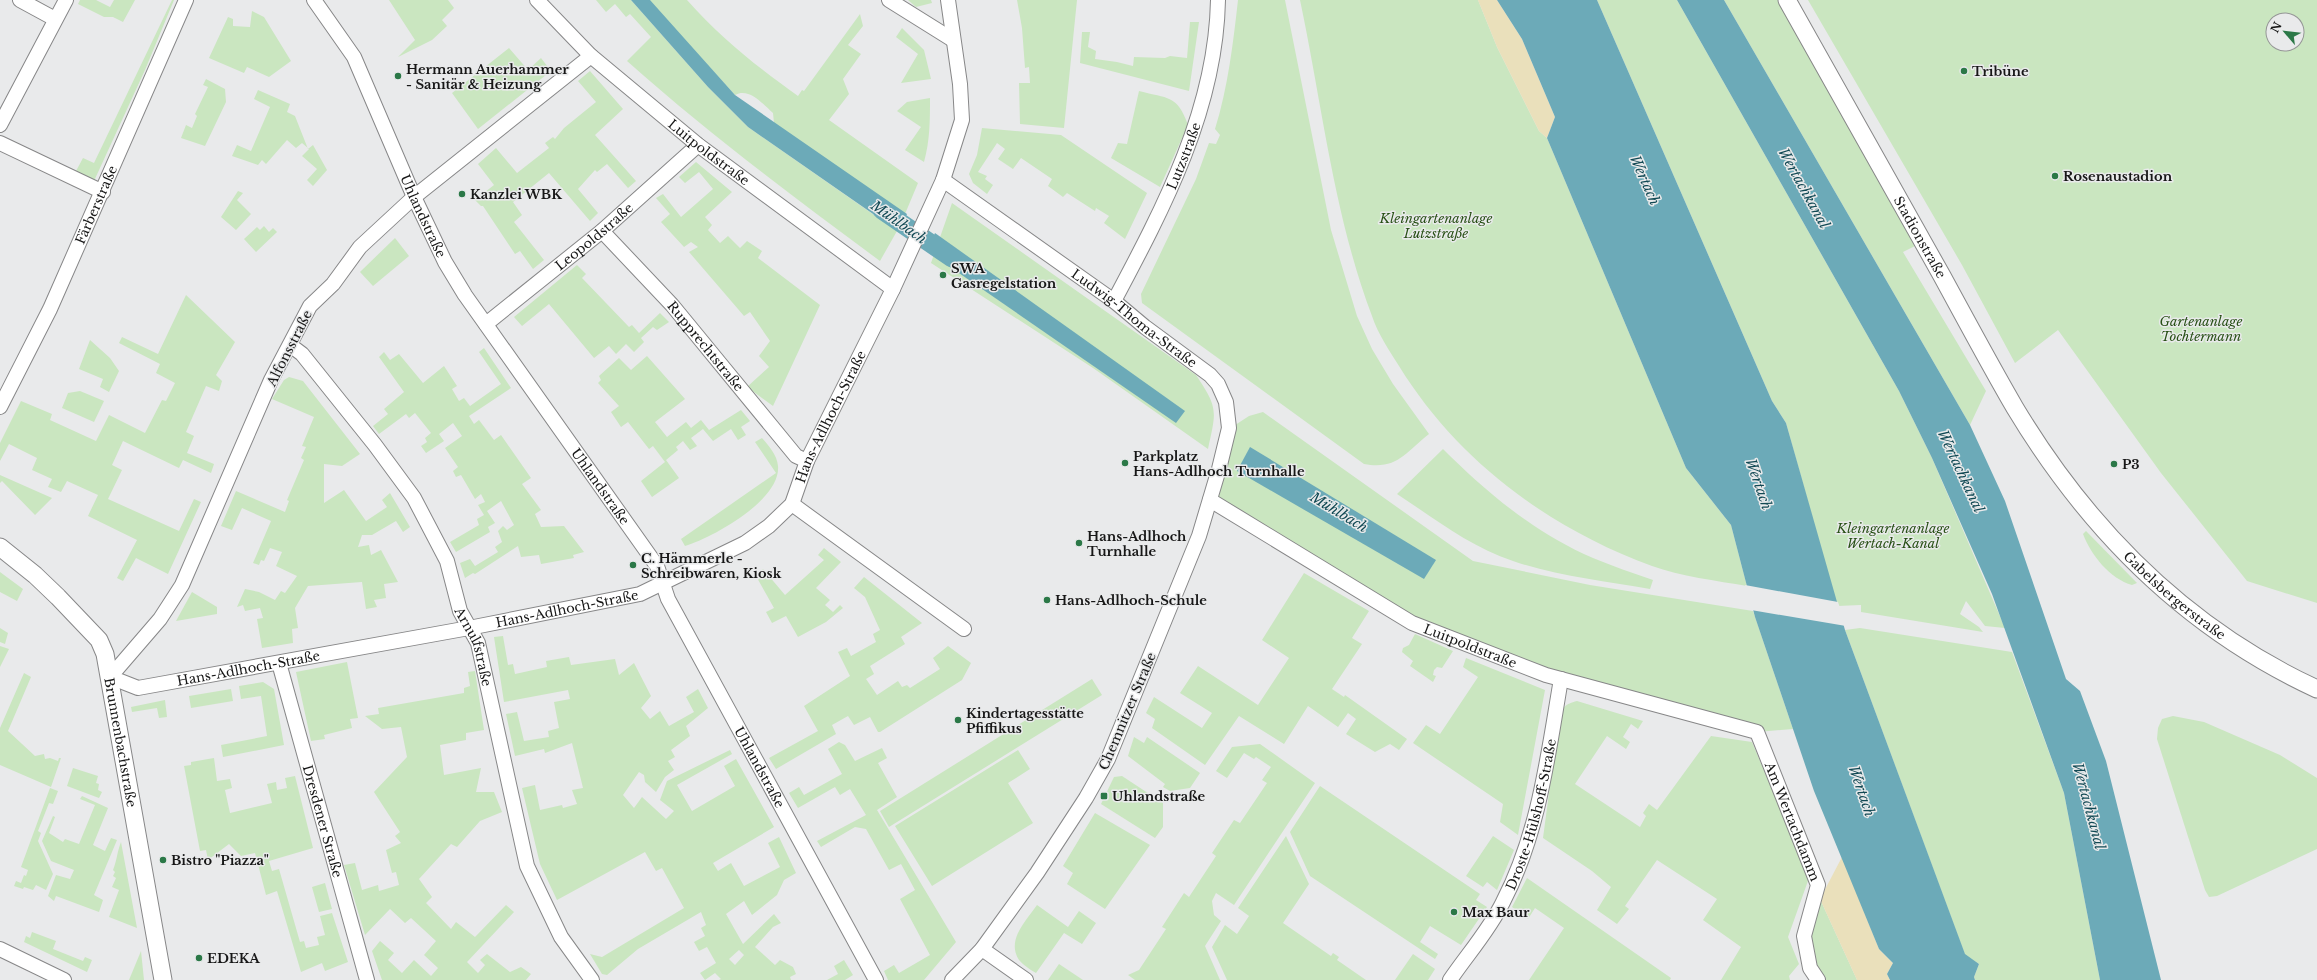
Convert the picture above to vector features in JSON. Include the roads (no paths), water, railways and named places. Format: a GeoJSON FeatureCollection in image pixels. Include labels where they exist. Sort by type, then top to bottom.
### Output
{"type":"FeatureCollection","features":[{"type":"Feature","properties":{"kind":"street"},"geometry":{"type":"LineString","coordinates":[[20,0],[55,19]]}},
{"type":"Feature","properties":{"kind":"street"},"geometry":{"type":"LineString","coordinates":[[0,125],[66,0]]}},
{"type":"Feature","properties":{"kind":"street","name":"Färberstraße"},"geometry":{"type":"LineString","coordinates":[[0,407],[4,392],[50,308],[103,192],[186,0]]}},
{"type":"Feature","properties":{"kind":"street","name":"Uhlandstraße"},"geometry":{"type":"LineString","coordinates":[[314,0],[354,57],[414,197],[445,262],[465,295],[657,566],[668,599],[876,980]]}},
{"type":"Feature","properties":{"kind":"street","name":"Luitpoldstraße"},"geometry":{"type":"LineString","coordinates":[[537,0],[591,56],[698,146],[893,289]]}},
{"type":"Feature","properties":{"kind":"street"},"geometry":{"type":"LineString","coordinates":[[889,0],[953,40]]}},
{"type":"Feature","properties":{"kind":"street"},"geometry":{"type":"LineString","coordinates":[[943,180],[962,120],[960,84],[948,0]]}},
{"type":"Feature","properties":{"kind":"street","name":"Lutzstraße"},"geometry":{"type":"LineString","coordinates":[[1114,301],[1149,234],[1195,129],[1212,65],[1218,0]]}},
{"type":"Feature","properties":{"kind":"street","name":"Stadionstraße"},"geometry":{"type":"LineString","coordinates":[[1787,0],[2013,403],[2058,472]]}},
{"type":"Feature","properties":{"kind":"street","name":"Alfonsstraße"},"geometry":{"type":"LineString","coordinates":[[110,677],[160,619],[182,585],[271,380],[310,306],[333,284],[360,247],[414,197],[591,56]]}},
{"type":"Feature","properties":{"kind":"street"},"geometry":{"type":"LineString","coordinates":[[0,143],[103,192]]}},
{"type":"Feature","properties":{"kind":"street","name":"Leopoldstraße"},"geometry":{"type":"LineString","coordinates":[[486,324],[602,231],[698,146]]}},
{"type":"Feature","properties":{"kind":"street","name":"Ludwig-Thoma-Straße"},"geometry":{"type":"LineString","coordinates":[[943,180],[1114,301],[1145,327],[1210,375],[1218,384],[1226,402],[1229,428],[1210,500]]}},
{"type":"Feature","properties":{"kind":"street","name":"Hans-Adlhoch-Straße"},"geometry":{"type":"LineString","coordinates":[[110,677],[138,688],[469,628],[640,594],[745,543],[769,526],[792,504],[807,461],[893,289],[943,180]]}},
{"type":"Feature","properties":{"kind":"street","name":"Rupprechtstraße"},"geometry":{"type":"LineString","coordinates":[[602,231],[672,305],[796,456],[807,461]]}},
{"type":"Feature","properties":{"kind":"street","name":"Arnulfstraße"},"geometry":{"type":"LineString","coordinates":[[290,345],[302,354],[375,445],[414,498],[447,561],[460,611],[478,643],[527,866],[561,937],[592,980]]}},
{"type":"Feature","properties":{"kind":"street","name":"Gabelsbergerstraße"},"geometry":{"type":"LineString","coordinates":[[2058,472],[2085,508],[2119,548],[2169,596],[2238,646],[2317,689]]}},
{"type":"Feature","properties":{"kind":"street","name":"Luitpoldstraße"},"geometry":{"type":"LineString","coordinates":[[1210,500],[1412,623],[1561,679],[1757,732]]}},
{"type":"Feature","properties":{"kind":"street","name":"Chemnitzer Straße"},"geometry":{"type":"LineString","coordinates":[[952,980],[982,949],[1049,854],[1086,798],[1108,759],[1183,576],[1210,500]]}},
{"type":"Feature","properties":{"kind":"street"},"geometry":{"type":"LineString","coordinates":[[792,504],[964,628]]}},
{"type":"Feature","properties":{"kind":"street","name":"Brunnenbachstraße"},"geometry":{"type":"LineString","coordinates":[[0,547],[35,575],[100,640],[106,654],[114,709],[164,980]]}},
{"type":"Feature","properties":{"kind":"street","name":"Dresdener Straße"},"geometry":{"type":"LineString","coordinates":[[279,663],[367,980]]}},
{"type":"Feature","properties":{"kind":"street","name":"Droste-Hülshoff-Straße"},"geometry":{"type":"LineString","coordinates":[[1450,980],[1503,904],[1526,850],[1536,816],[1561,679]]}},
{"type":"Feature","properties":{"kind":"street","name":"Am Wertachdamm"},"geometry":{"type":"LineString","coordinates":[[1757,732],[1818,885],[1804,936],[1810,968],[1818,980]]}},
{"type":"Feature","properties":{"kind":"street"},"geometry":{"type":"LineString","coordinates":[[0,949],[64,980]]}},
{"type":"Feature","properties":{"kind":"street"},"geometry":{"type":"LineString","coordinates":[[982,949],[1026,980]]}},
{"type":"Feature","properties":{"kind":"water"},"geometry":{"type":"Polygon","coordinates":[[[631,0],[650,0],[735,95],[907,214],[899,232],[748,127],[708,87],[631,0]]]}},
{"type":"Feature","properties":{"kind":"water","name":"Wertach"},"geometry":{"type":"Polygon","coordinates":[[[1497,0],[1597,0],[1772,401],[1786,423],[1845,630],[1965,954],[1979,964],[1974,977],[1975,980],[1890,980],[1887,974],[1893,963],[1879,949],[1814,791],[1755,617],[1731,525],[1686,468],[1547,138],[1555,117],[1522,39],[1497,0]]]}},
{"type":"Feature","properties":{"kind":"water","name":"Wertachkanal"},"geometry":{"type":"Polygon","coordinates":[[[1677,0],[1724,0],[1970,425],[2005,501],[2066,679],[2080,691],[2106,761],[2161,980],[2100,980],[2064,793],[1992,594],[1932,458],[1899,391],[1677,0]]]}},
{"type":"Feature","properties":{"kind":"water"},"geometry":{"type":"Polygon","coordinates":[[[935,233],[1185,411],[1176,423],[927,251],[935,233]]]}},
{"type":"Feature","properties":{"kind":"water"},"geometry":{"type":"Polygon","coordinates":[[[1250,447],[1436,560],[1424,579],[1237,471],[1250,447]]]}},
{"type":"Feature","properties":{"kind":"waterway","name":"Mühlbach"},"geometry":{"type":"LineString","coordinates":[[882,210],[952,258]]}},
{"type":"Feature","properties":{"kind":"place","name":"Tribüne"},"geometry":{"type":"Point","coordinates":[1964,71]}},
{"type":"Feature","properties":{"kind":"place","name":"Hermann Auerhammer - Sanitär & Heizung"},"geometry":{"type":"Point","coordinates":[398,76]}},
{"type":"Feature","properties":{"kind":"place","name":"Rosenaustadion"},"geometry":{"type":"Point","coordinates":[2055,176]}},
{"type":"Feature","properties":{"kind":"place","name":"Kanzlei WBK"},"geometry":{"type":"Point","coordinates":[462,194]}},
{"type":"Feature","properties":{"kind":"place","name":"SWA Gasregelstation"},"geometry":{"type":"Point","coordinates":[943,275]}},
{"type":"Feature","properties":{"kind":"place","name":"Parkplatz Hans-Adlhoch Turnhalle"},"geometry":{"type":"Point","coordinates":[1125,463]}},
{"type":"Feature","properties":{"kind":"place","name":"P3"},"geometry":{"type":"Point","coordinates":[2114,464]}},
{"type":"Feature","properties":{"kind":"place","name":"Hans-Adlhoch Turnhalle"},"geometry":{"type":"Point","coordinates":[1079,543]}},
{"type":"Feature","properties":{"kind":"place","name":"C. Hämmerle - Schreibwaren, Kiosk"},"geometry":{"type":"Point","coordinates":[633,565]}},
{"type":"Feature","properties":{"kind":"place","name":"Hans-Adlhoch-Schule"},"geometry":{"type":"Point","coordinates":[1047,600]}},
{"type":"Feature","properties":{"kind":"place","name":"Kindertagesstätte Pfiffikus"},"geometry":{"type":"Point","coordinates":[958,720]}},
{"type":"Feature","properties":{"kind":"place","name":"Uhlandstraße"},"geometry":{"type":"Point","coordinates":[1104,796]}},
{"type":"Feature","properties":{"kind":"place","name":"Bistro \"Piazza\""},"geometry":{"type":"Point","coordinates":[163,860]}},
{"type":"Feature","properties":{"kind":"place","name":"Max Baur"},"geometry":{"type":"Point","coordinates":[1454,912]}},
{"type":"Feature","properties":{"kind":"place","name":"EDEKA"},"geometry":{"type":"Point","coordinates":[199,958]}},
{"type":"Feature","properties":{"kind":"park label","name":"Kleingartenanlage Lutzstraße"},"geometry":{"type":"Point","coordinates":[1436,226]}},
{"type":"Feature","properties":{"kind":"park label","name":"Gartenanlage Tochtermann"},"geometry":{"type":"Point","coordinates":[2201,328]}},
{"type":"Feature","properties":{"kind":"park label","name":"Kleingartenanlage Wertach-Kanal"},"geometry":{"type":"Point","coordinates":[1893,536]}}]}
